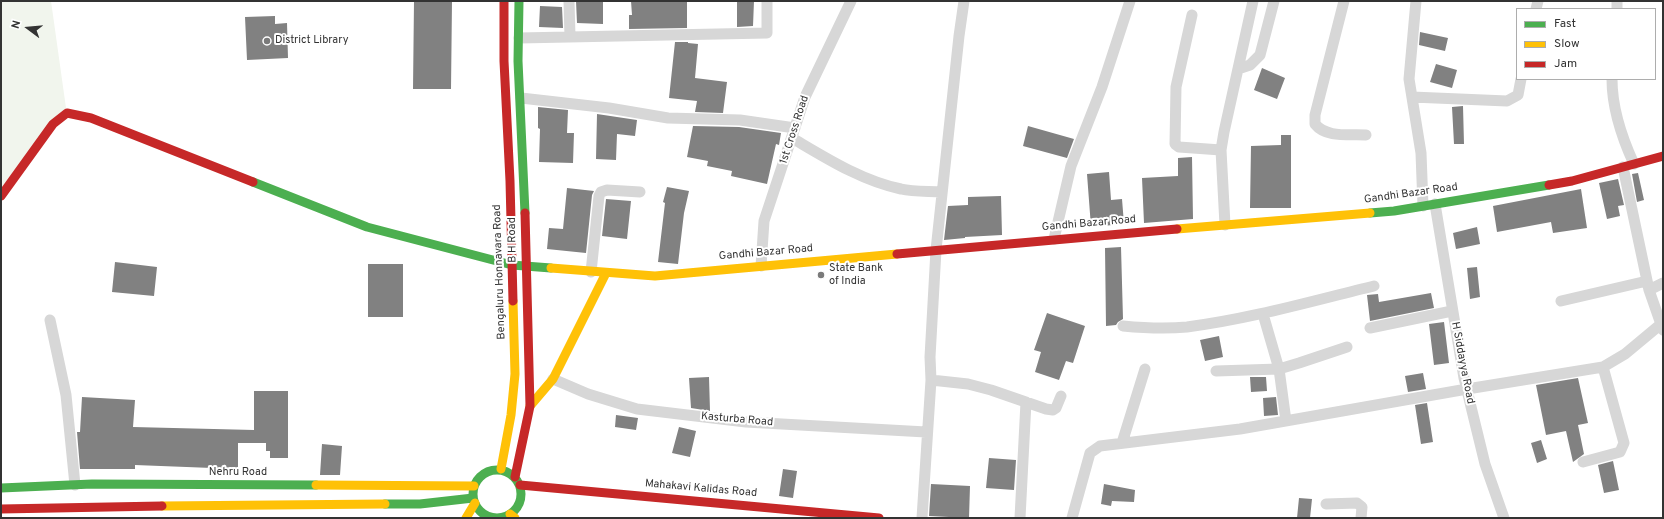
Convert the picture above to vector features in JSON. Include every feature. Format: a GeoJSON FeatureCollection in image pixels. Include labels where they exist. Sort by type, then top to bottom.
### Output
{"type":"FeatureCollection","features":[{"type":"Feature","properties":{"kind":"main road","name":"Bengaluru Honnavara Road"},"geometry":{"type":"LineString","coordinates":[[501,469],[511,415],[515,374],[504,61],[504,1]]}},
{"type":"Feature","properties":{"kind":"main road","name":"B H Road"},"geometry":{"type":"LineString","coordinates":[[518,481],[530,406],[518,38],[519,1]]}},
{"type":"Feature","properties":{"kind":"main road","name":"Gandhi Bazar Road"},"geometry":{"type":"LineString","coordinates":[[1,196],[54,124],[67,113],[91,118],[367,228],[512,265],[655,276],[1054,239],[1394,211],[1572,181],[1663,156]]}},
{"type":"Feature","properties":{"kind":"main road"},"geometry":{"type":"LineString","coordinates":[[530,406],[553,379],[606,273]]}},
{"type":"Feature","properties":{"kind":"main road"},"geometry":{"type":"LineString","coordinates":[[466,518],[474,500],[474,486],[478,478],[484,473],[501,469],[509,472],[518,481],[522,493],[516,509],[507,517],[493,518],[485,515],[479,509],[474,500]]}},
{"type":"Feature","properties":{"kind":"main road","name":"Mahakavi Kalidas Road"},"geometry":{"type":"LineString","coordinates":[[518,481],[879,518]]}},
{"type":"Feature","properties":{"kind":"main road","name":"Nehru Road"},"geometry":{"type":"LineString","coordinates":[[1,488],[75,484],[474,486]]}},
{"type":"Feature","properties":{"kind":"main road"},"geometry":{"type":"LineString","coordinates":[[1,508],[410,504],[474,500]]}},
{"type":"Feature","properties":{"kind":"main road"},"geometry":{"type":"LineString","coordinates":[[410,504],[418,513]]}},
{"type":"Feature","properties":{"kind":"street"},"geometry":{"type":"LineString","coordinates":[[569,1],[570,37]]}},
{"type":"Feature","properties":{"kind":"street"},"geometry":{"type":"LineString","coordinates":[[518,38],[767,32],[767,1]]}},
{"type":"Feature","properties":{"kind":"street","name":"1st Cross Road"},"geometry":{"type":"LineString","coordinates":[[761,266],[764,221],[772,194],[805,97],[851,1]]}},
{"type":"Feature","properties":{"kind":"street"},"geometry":{"type":"LineString","coordinates":[[922,518],[926,432],[931,380],[930,357],[936,250],[958,43],[964,1]]}},
{"type":"Feature","properties":{"kind":"street"},"geometry":{"type":"LineString","coordinates":[[1054,239],[1071,166],[1102,87],[1130,1]]}},
{"type":"Feature","properties":{"kind":"street"},"geometry":{"type":"LineString","coordinates":[[1225,225],[1221,150],[1253,1]]}},
{"type":"Feature","properties":{"kind":"street"},"geometry":{"type":"LineString","coordinates":[[1238,69],[1250,65],[1260,55],[1274,1]]}},
{"type":"Feature","properties":{"kind":"street"},"geometry":{"type":"LineString","coordinates":[[1344,1],[1315,115],[1315,124],[1320,130],[1326,133],[1366,135]]}},
{"type":"Feature","properties":{"kind":"street"},"geometry":{"type":"LineString","coordinates":[[1416,1],[1409,79],[1421,153],[1423,206]]}},
{"type":"Feature","properties":{"kind":"street"},"geometry":{"type":"LineString","coordinates":[[1192,15],[1176,87],[1175,144],[1179,147],[1221,150]]}},
{"type":"Feature","properties":{"kind":"street"},"geometry":{"type":"LineString","coordinates":[[1412,97],[1507,101],[1518,96],[1521,80]]}},
{"type":"Feature","properties":{"kind":"street"},"geometry":{"type":"LineString","coordinates":[[1612,80],[1612,94],[1625,144],[1634,164]]}},
{"type":"Feature","properties":{"kind":"street"},"geometry":{"type":"LineString","coordinates":[[521,98],[609,108],[668,118],[740,120],[793,133],[835,163],[872,181],[902,189],[942,192]]}},
{"type":"Feature","properties":{"kind":"street"},"geometry":{"type":"LineString","coordinates":[[1072,518],[1090,453],[1100,446],[1240,429],[1467,389],[1603,367],[1625,354],[1662,327],[1648,286],[1623,167]]}},
{"type":"Feature","properties":{"kind":"street"},"geometry":{"type":"LineString","coordinates":[[591,272],[599,196],[601,192],[607,190],[640,192]]}},
{"type":"Feature","properties":{"kind":"street","name":"H Siddayya Road"},"geometry":{"type":"LineString","coordinates":[[1435,204],[1452,311],[1467,389],[1485,464],[1504,518]]}},
{"type":"Feature","properties":{"kind":"street"},"geometry":{"type":"LineString","coordinates":[[1562,301],[1663,283]]}},
{"type":"Feature","properties":{"kind":"street"},"geometry":{"type":"LineString","coordinates":[[1123,326],[1151,328],[1186,327],[1263,314],[1374,286]]}},
{"type":"Feature","properties":{"kind":"street"},"geometry":{"type":"LineString","coordinates":[[1370,328],[1452,311]]}},
{"type":"Feature","properties":{"kind":"street"},"geometry":{"type":"LineString","coordinates":[[1263,314],[1279,368],[1286,421]]}},
{"type":"Feature","properties":{"kind":"street"},"geometry":{"type":"LineString","coordinates":[[50,320],[66,396],[75,484]]}},
{"type":"Feature","properties":{"kind":"street"},"geometry":{"type":"LineString","coordinates":[[1216,371],[1279,368],[1347,347]]}},
{"type":"Feature","properties":{"kind":"street"},"geometry":{"type":"LineString","coordinates":[[1583,462],[1620,452],[1624,443],[1603,367]]}},
{"type":"Feature","properties":{"kind":"street"},"geometry":{"type":"LineString","coordinates":[[1122,443],[1145,369]]}},
{"type":"Feature","properties":{"kind":"street","name":"Kasturba Road"},"geometry":{"type":"LineString","coordinates":[[553,379],[588,394],[637,409],[746,422],[926,432]]}},
{"type":"Feature","properties":{"kind":"street"},"geometry":{"type":"LineString","coordinates":[[931,380],[968,384],[1053,410],[1056,408],[1061,396]]}},
{"type":"Feature","properties":{"kind":"street"},"geometry":{"type":"LineString","coordinates":[[1020,518],[1026,402]]}},
{"type":"Feature","properties":{"kind":"street"},"geometry":{"type":"LineString","coordinates":[[1326,504],[1358,503],[1362,508],[1361,518]]}},
{"type":"Feature","properties":{"kind":"street"},"geometry":{"type":"LineString","coordinates":[[88,506],[88,518]]}},
{"type":"Feature","properties":{"kind":"shaded area"},"geometry":{"type":"Polygon","coordinates":[[[1,1],[51,1],[66,108],[1,196],[1,1]]]}},
{"type":"Feature","properties":{"kind":"building"},"geometry":{"type":"Polygon","coordinates":[[[414,1],[452,1],[451,89],[413,89],[414,1]]]}},
{"type":"Feature","properties":{"kind":"building"},"geometry":{"type":"Polygon","coordinates":[[[576,1],[603,1],[603,24],[577,23],[576,1]]]}},
{"type":"Feature","properties":{"kind":"building"},"geometry":{"type":"Polygon","coordinates":[[[631,1],[687,1],[687,28],[629,29],[629,15],[632,15],[631,1]]]}},
{"type":"Feature","properties":{"kind":"building"},"geometry":{"type":"Polygon","coordinates":[[[737,1],[754,1],[753,26],[737,27],[737,1]]]}},
{"type":"Feature","properties":{"kind":"building"},"geometry":{"type":"Polygon","coordinates":[[[540,6],[562,7],[563,28],[539,27],[540,6]]]}},
{"type":"Feature","properties":{"kind":"building","name":"District Library"},"geometry":{"type":"Polygon","coordinates":[[[275,16],[275,24],[287,23],[288,58],[247,60],[245,17],[275,16]]]}},
{"type":"Feature","properties":{"kind":"building"},"geometry":{"type":"Polygon","coordinates":[[[1420,32],[1448,38],[1445,51],[1419,45],[1420,32]]]}},
{"type":"Feature","properties":{"kind":"building"},"geometry":{"type":"Polygon","coordinates":[[[675,42],[698,44],[695,78],[727,82],[723,113],[695,112],[697,101],[669,98],[675,42]]]}},
{"type":"Feature","properties":{"kind":"building"},"geometry":{"type":"Polygon","coordinates":[[[1436,64],[1457,70],[1452,88],[1430,82],[1436,64]]]}},
{"type":"Feature","properties":{"kind":"building"},"geometry":{"type":"Polygon","coordinates":[[[1262,68],[1285,78],[1277,99],[1254,90],[1262,68]]]}},
{"type":"Feature","properties":{"kind":"building"},"geometry":{"type":"Polygon","coordinates":[[[1463,106],[1464,144],[1454,144],[1452,107],[1463,106]]]}},
{"type":"Feature","properties":{"kind":"building"},"geometry":{"type":"Polygon","coordinates":[[[538,107],[568,110],[567,133],[574,133],[573,163],[539,162],[540,129],[538,128],[538,107]]]}},
{"type":"Feature","properties":{"kind":"building"},"geometry":{"type":"Polygon","coordinates":[[[597,114],[637,120],[635,136],[617,134],[616,160],[596,159],[597,114]]]}},
{"type":"Feature","properties":{"kind":"building"},"geometry":{"type":"Polygon","coordinates":[[[693,126],[739,127],[781,133],[779,145],[776,144],[767,184],[731,176],[732,171],[707,166],[708,161],[687,157],[693,126]]]}},
{"type":"Feature","properties":{"kind":"building"},"geometry":{"type":"Polygon","coordinates":[[[1028,126],[1074,139],[1067,158],[1023,146],[1028,126]]]}},
{"type":"Feature","properties":{"kind":"building"},"geometry":{"type":"Polygon","coordinates":[[[1281,135],[1291,135],[1291,208],[1250,208],[1251,146],[1281,145],[1281,135]]]}},
{"type":"Feature","properties":{"kind":"building"},"geometry":{"type":"Polygon","coordinates":[[[1192,157],[1193,219],[1144,223],[1142,178],[1178,176],[1178,158],[1192,157]]]}},
{"type":"Feature","properties":{"kind":"building"},"geometry":{"type":"Polygon","coordinates":[[[1109,172],[1111,200],[1122,199],[1124,224],[1091,227],[1087,174],[1109,172]]]}},
{"type":"Feature","properties":{"kind":"building"},"geometry":{"type":"Polygon","coordinates":[[[1638,173],[1644,200],[1637,202],[1632,174],[1638,173]]]}},
{"type":"Feature","properties":{"kind":"building"},"geometry":{"type":"Polygon","coordinates":[[[1618,179],[1624,205],[1618,206],[1620,216],[1607,219],[1599,183],[1618,179]]]}},
{"type":"Feature","properties":{"kind":"building"},"geometry":{"type":"Polygon","coordinates":[[[667,187],[689,191],[684,213],[678,264],[658,262],[665,203],[663,202],[667,187]]]}},
{"type":"Feature","properties":{"kind":"building"},"geometry":{"type":"Polygon","coordinates":[[[567,188],[594,191],[592,195],[586,253],[547,249],[549,228],[563,229],[567,188]]]}},
{"type":"Feature","properties":{"kind":"building"},"geometry":{"type":"Polygon","coordinates":[[[1581,189],[1587,228],[1553,233],[1551,222],[1497,232],[1493,206],[1581,189]]]}},
{"type":"Feature","properties":{"kind":"building"},"geometry":{"type":"Polygon","coordinates":[[[1001,196],[1002,235],[944,240],[948,206],[968,205],[968,197],[1001,196]]]}},
{"type":"Feature","properties":{"kind":"building"},"geometry":{"type":"Polygon","coordinates":[[[606,199],[631,201],[627,239],[602,236],[606,199]]]}},
{"type":"Feature","properties":{"kind":"building"},"geometry":{"type":"Polygon","coordinates":[[[1477,227],[1480,244],[1456,249],[1453,233],[1477,227]]]}},
{"type":"Feature","properties":{"kind":"building"},"geometry":{"type":"Polygon","coordinates":[[[1121,247],[1123,319],[1116,325],[1106,326],[1105,248],[1121,247]]]}},
{"type":"Feature","properties":{"kind":"building"},"geometry":{"type":"Polygon","coordinates":[[[115,262],[157,267],[154,296],[112,292],[115,262]]]}},
{"type":"Feature","properties":{"kind":"building"},"geometry":{"type":"Polygon","coordinates":[[[368,264],[403,264],[403,317],[368,317],[368,264]]]}},
{"type":"Feature","properties":{"kind":"building"},"geometry":{"type":"Polygon","coordinates":[[[1477,267],[1480,297],[1470,299],[1467,268],[1477,267]]]}},
{"type":"Feature","properties":{"kind":"building"},"geometry":{"type":"Polygon","coordinates":[[[1431,293],[1434,308],[1370,321],[1367,295],[1378,294],[1379,302],[1431,293]]]}},
{"type":"Feature","properties":{"kind":"building"},"geometry":{"type":"Polygon","coordinates":[[[1047,313],[1085,326],[1073,363],[1066,361],[1059,380],[1035,372],[1041,352],[1034,350],[1047,313]]]}},
{"type":"Feature","properties":{"kind":"building"},"geometry":{"type":"Polygon","coordinates":[[[1444,322],[1449,363],[1434,365],[1429,324],[1444,322]]]}},
{"type":"Feature","properties":{"kind":"building"},"geometry":{"type":"Polygon","coordinates":[[[1219,336],[1223,357],[1205,361],[1200,340],[1219,336]]]}},
{"type":"Feature","properties":{"kind":"building"},"geometry":{"type":"Polygon","coordinates":[[[1423,373],[1426,389],[1408,392],[1405,376],[1423,373]]]}},
{"type":"Feature","properties":{"kind":"building"},"geometry":{"type":"Polygon","coordinates":[[[709,377],[710,411],[691,408],[689,378],[709,377]]]}},
{"type":"Feature","properties":{"kind":"building"},"geometry":{"type":"Polygon","coordinates":[[[1250,377],[1266,377],[1267,391],[1251,392],[1250,377]]]}},
{"type":"Feature","properties":{"kind":"building"},"geometry":{"type":"Polygon","coordinates":[[[1578,378],[1588,423],[1578,425],[1584,454],[1573,462],[1566,431],[1546,435],[1536,385],[1578,378]]]}},
{"type":"Feature","properties":{"kind":"building"},"geometry":{"type":"Polygon","coordinates":[[[254,391],[288,391],[288,458],[270,458],[270,451],[266,451],[266,443],[238,443],[238,469],[135,465],[135,469],[80,469],[77,432],[80,432],[82,397],[135,400],[133,427],[254,430],[254,391]]]}},
{"type":"Feature","properties":{"kind":"building"},"geometry":{"type":"Polygon","coordinates":[[[1276,397],[1278,415],[1264,416],[1263,398],[1276,397]]]}},
{"type":"Feature","properties":{"kind":"building"},"geometry":{"type":"Polygon","coordinates":[[[1427,403],[1433,442],[1421,444],[1415,405],[1427,403]]]}},
{"type":"Feature","properties":{"kind":"building"},"geometry":{"type":"Polygon","coordinates":[[[616,415],[638,418],[636,430],[615,427],[616,415]]]}},
{"type":"Feature","properties":{"kind":"building"},"geometry":{"type":"Polygon","coordinates":[[[679,427],[696,431],[690,457],[672,453],[679,427]]]}},
{"type":"Feature","properties":{"kind":"building"},"geometry":{"type":"Polygon","coordinates":[[[1541,440],[1547,459],[1537,463],[1531,443],[1541,440]]]}},
{"type":"Feature","properties":{"kind":"building"},"geometry":{"type":"Polygon","coordinates":[[[322,444],[342,446],[340,475],[320,475],[322,444]]]}},
{"type":"Feature","properties":{"kind":"building"},"geometry":{"type":"Polygon","coordinates":[[[989,458],[1016,460],[1014,490],[986,488],[989,458]]]}},
{"type":"Feature","properties":{"kind":"building"},"geometry":{"type":"Polygon","coordinates":[[[1613,461],[1619,490],[1604,493],[1598,465],[1613,461]]]}},
{"type":"Feature","properties":{"kind":"building"},"geometry":{"type":"Polygon","coordinates":[[[783,469],[797,471],[793,498],[779,496],[783,469]]]}},
{"type":"Feature","properties":{"kind":"building"},"geometry":{"type":"Polygon","coordinates":[[[931,484],[970,486],[969,518],[929,516],[931,484]]]}},
{"type":"Feature","properties":{"kind":"building"},"geometry":{"type":"Polygon","coordinates":[[[1104,484],[1135,490],[1134,502],[1112,501],[1111,506],[1101,504],[1104,484]]]}},
{"type":"Feature","properties":{"kind":"building"},"geometry":{"type":"Polygon","coordinates":[[[1299,498],[1312,499],[1310,518],[1297,518],[1299,498]]]}},
{"type":"Feature","properties":{"kind":"traffic: fast"},"geometry":{"type":"LineString","coordinates":[[519,1],[518,61],[525,213]]}},
{"type":"Feature","properties":{"kind":"traffic: fast"},"geometry":{"type":"LineString","coordinates":[[253,182],[367,227],[512,265],[551,268]]}},
{"type":"Feature","properties":{"kind":"traffic: fast"},"geometry":{"type":"LineString","coordinates":[[1370,213],[1394,211],[1549,185]]}},
{"type":"Feature","properties":{"kind":"traffic: fast"},"geometry":{"type":"LineString","coordinates":[[492,470],[502,470],[514,477],[521,489],[521,494],[521,499],[514,511],[502,518],[492,518],[484,514],[477,507],[473,499],[473,489],[477,481],[484,474],[492,470]]}},
{"type":"Feature","properties":{"kind":"traffic: fast"},"geometry":{"type":"LineString","coordinates":[[1,488],[92,484],[316,485]]}},
{"type":"Feature","properties":{"kind":"traffic: fast"},"geometry":{"type":"LineString","coordinates":[[385,504],[420,504],[473,498]]}},
{"type":"Feature","properties":{"kind":"traffic: slow"},"geometry":{"type":"LineString","coordinates":[[1177,229],[1370,213]]}},
{"type":"Feature","properties":{"kind":"traffic: slow"},"geometry":{"type":"LineString","coordinates":[[551,268],[655,276],[897,254]]}},
{"type":"Feature","properties":{"kind":"traffic: slow"},"geometry":{"type":"LineString","coordinates":[[530,406],[553,379],[606,273]]}},
{"type":"Feature","properties":{"kind":"traffic: slow"},"geometry":{"type":"LineString","coordinates":[[501,469],[511,415],[515,374],[513,301]]}},
{"type":"Feature","properties":{"kind":"traffic: slow"},"geometry":{"type":"LineString","coordinates":[[316,485],[474,486]]}},
{"type":"Feature","properties":{"kind":"traffic: slow"},"geometry":{"type":"LineString","coordinates":[[466,518],[475,503]]}},
{"type":"Feature","properties":{"kind":"traffic: slow"},"geometry":{"type":"LineString","coordinates":[[162,506],[385,504]]}},
{"type":"Feature","properties":{"kind":"traffic: slow"},"geometry":{"type":"LineString","coordinates":[[510,514],[515,518]]}},
{"type":"Feature","properties":{"kind":"traffic: jam"},"geometry":{"type":"LineString","coordinates":[[504,1],[504,61],[510,181],[513,301]]}},
{"type":"Feature","properties":{"kind":"traffic: jam"},"geometry":{"type":"LineString","coordinates":[[1,196],[53,124],[67,113],[91,118],[253,182]]}},
{"type":"Feature","properties":{"kind":"traffic: jam"},"geometry":{"type":"LineString","coordinates":[[1549,185],[1572,181],[1663,156]]}},
{"type":"Feature","properties":{"kind":"traffic: jam"},"geometry":{"type":"LineString","coordinates":[[515,477],[530,406],[525,213]]}},
{"type":"Feature","properties":{"kind":"traffic: jam"},"geometry":{"type":"LineString","coordinates":[[897,254],[1177,229]]}},
{"type":"Feature","properties":{"kind":"traffic: jam"},"geometry":{"type":"LineString","coordinates":[[520,485],[879,518]]}},
{"type":"Feature","properties":{"kind":"traffic: jam"},"geometry":{"type":"LineString","coordinates":[[1,509],[162,506]]}},
{"type":"Feature","properties":{"kind":"place","name":"District Library"},"geometry":{"type":"Point","coordinates":[267,41]}},
{"type":"Feature","properties":{"kind":"place","name":"State Bank of India"},"geometry":{"type":"Point","coordinates":[821,275]}}]}
